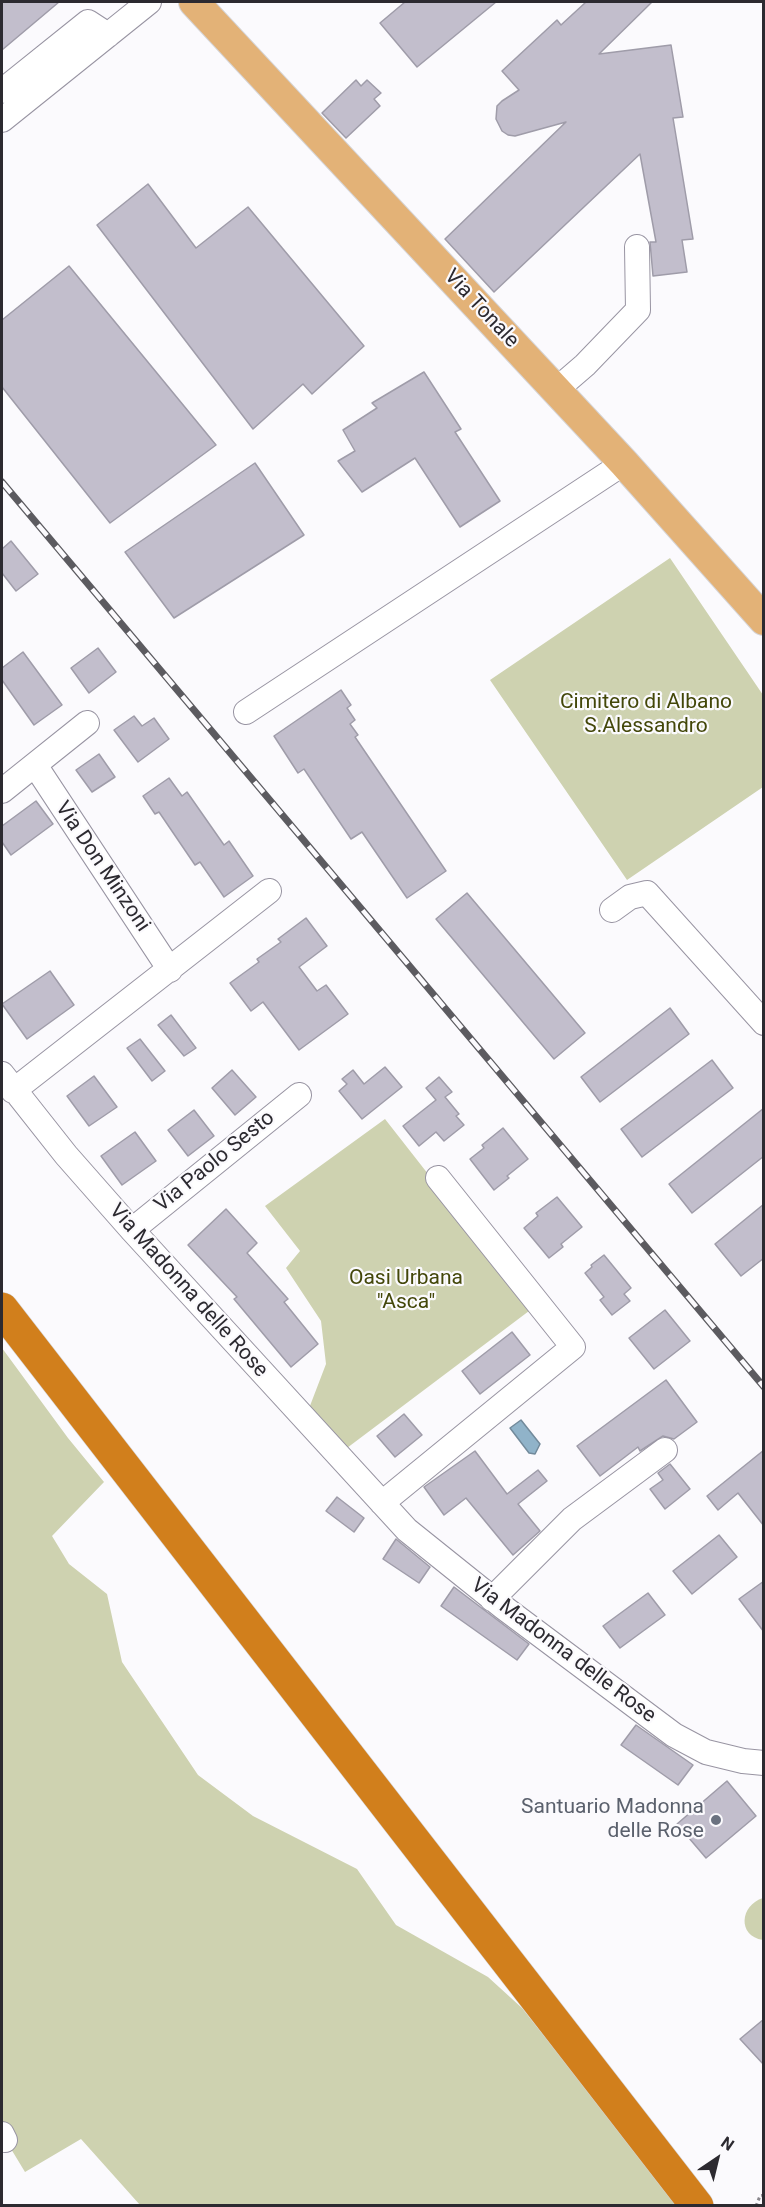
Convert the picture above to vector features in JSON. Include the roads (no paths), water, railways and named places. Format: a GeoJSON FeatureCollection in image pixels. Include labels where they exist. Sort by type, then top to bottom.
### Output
{"type":"FeatureCollection","features":[{"type":"Feature","properties":{"kind":"highway"},"geometry":{"type":"LineString","coordinates":[[2,1309],[698,2205]]}},
{"type":"Feature","properties":{"kind":"main road","name":"Via Tonale"},"geometry":{"type":"LineString","coordinates":[[194,2],[624,463],[764,620]]}},
{"type":"Feature","properties":{"kind":"street"},"geometry":{"type":"LineString","coordinates":[[2,120],[149,2]]}},
{"type":"Feature","properties":{"kind":"street"},"geometry":{"type":"LineString","coordinates":[[2,91],[88,22],[108,35]]}},
{"type":"Feature","properties":{"kind":"street"},"geometry":{"type":"LineString","coordinates":[[556,390],[585,365],[638,310],[637,247]]}},
{"type":"Feature","properties":{"kind":"street"},"geometry":{"type":"LineString","coordinates":[[246,712],[624,463]]}},
{"type":"Feature","properties":{"kind":"street"},"geometry":{"type":"LineString","coordinates":[[2,790],[87,723]]}},
{"type":"Feature","properties":{"kind":"street","name":"Via Don Minzoni"},"geometry":{"type":"LineString","coordinates":[[35,765],[170,970]]}},
{"type":"Feature","properties":{"kind":"street"},"geometry":{"type":"LineString","coordinates":[[8,1082],[170,970],[269,891]]}},
{"type":"Feature","properties":{"kind":"street"},"geometry":{"type":"LineString","coordinates":[[612,910],[630,897],[647,893],[764,1023]]}},
{"type":"Feature","properties":{"kind":"street","name":"Via Madonna delle Rose"},"geometry":{"type":"LineString","coordinates":[[8,1082],[66,1155],[132,1230],[407,1530],[492,1599],[674,1735],[706,1752],[743,1761],[764,1763]]}},
{"type":"Feature","properties":{"kind":"street","name":"Via Paolo Sesto"},"geometry":{"type":"LineString","coordinates":[[132,1230],[298,1095]]}},
{"type":"Feature","properties":{"kind":"street"},"geometry":{"type":"LineString","coordinates":[[382,1503],[573,1347],[438,1178]]}},
{"type":"Feature","properties":{"kind":"street"},"geometry":{"type":"LineString","coordinates":[[492,1599],[572,1519],[665,1450]]}},
{"type":"Feature","properties":{"kind":"water"},"geometry":{"type":"Polygon","coordinates":[[[521,1420],[540,1444],[535,1454],[529,1453],[510,1428],[521,1420]]]}},
{"type":"Feature","properties":{"kind":"railway"},"geometry":{"type":"LineString","coordinates":[[2,482],[764,1387]]}},
{"type":"Feature","properties":{"kind":"place","name":"Santuario Madonna delle Rose"},"geometry":{"type":"Point","coordinates":[716,1820]}},
{"type":"Feature","properties":{"kind":"park label","name":"Cimitero di Albano S.Alessandro"},"geometry":{"type":"Point","coordinates":[646,715]}},
{"type":"Feature","properties":{"kind":"park label","name":"Oasi Urbana \"Asca\""},"geometry":{"type":"Point","coordinates":[406,1291]}}]}
